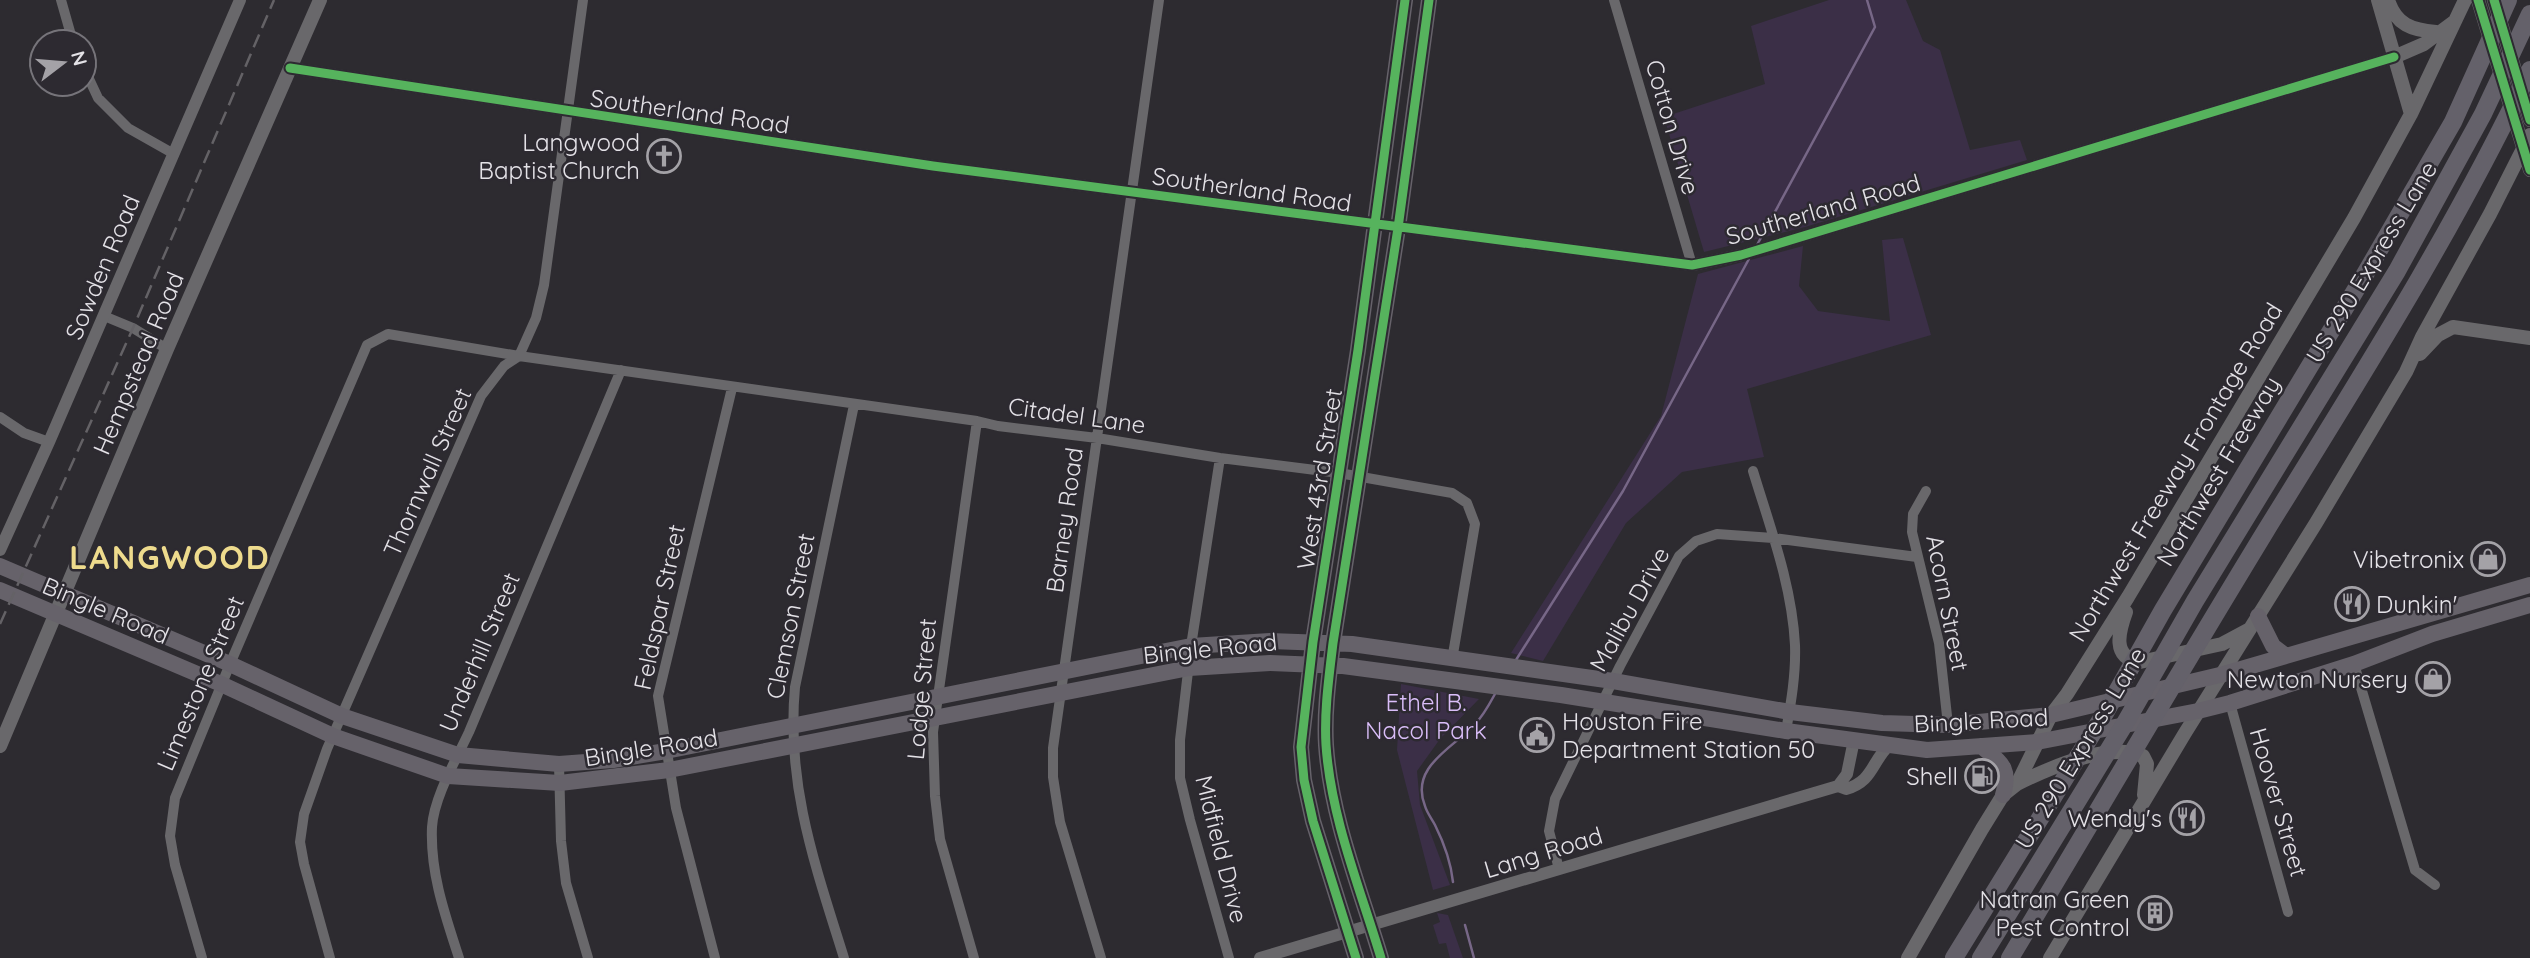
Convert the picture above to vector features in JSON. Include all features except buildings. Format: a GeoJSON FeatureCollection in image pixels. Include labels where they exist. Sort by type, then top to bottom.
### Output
{"type":"FeatureCollection","features":[{"type":"Feature","properties":{"kind":"highway","name":"Northwest Freeway"},"geometry":{"type":"LineString","coordinates":[[1954,958],[2105,713],[2364,276],[2453,122],[2508,0]]}},
{"type":"Feature","properties":{"kind":"highway","name":"US 290 Express Lane"},"geometry":{"type":"LineString","coordinates":[[1981,958],[2146,688],[2195,601],[2398,271],[2483,114],[2530,14]]}},
{"type":"Feature","properties":{"kind":"highway"},"geometry":{"type":"LineString","coordinates":[[2010,958],[2227,594],[2416,286],[2499,136],[2530,70]]}},
{"type":"Feature","properties":{"kind":"main road","name":"Hempstead Road"},"geometry":{"type":"LineString","coordinates":[[0,746],[167,349],[320,0]]}},
{"type":"Feature","properties":{"kind":"main road","name":"West 43rd Street"},"geometry":{"type":"LineString","coordinates":[[1356,958],[1313,821],[1304,780],[1301,747],[1313,642],[1359,350],[1405,0]]}},
{"type":"Feature","properties":{"kind":"main road","name":"West 43rd Street"},"geometry":{"type":"LineString","coordinates":[[1381,958],[1336,815],[1326,746],[1325,712],[1333,643],[1398,228],[1429,0]]}},
{"type":"Feature","properties":{"kind":"main road"},"geometry":{"type":"LineString","coordinates":[[2378,0],[2411,114]]}},
{"type":"Feature","properties":{"kind":"main road"},"geometry":{"type":"LineString","coordinates":[[2388,0],[2392,11],[2405,26],[2436,32]]}},
{"type":"Feature","properties":{"kind":"main road","name":"Northwest Freeway Frontage Road"},"geometry":{"type":"LineString","coordinates":[[1908,958],[2003,795],[2017,784],[2051,715],[2140,578],[2347,230],[2411,114],[2465,0]]}},
{"type":"Feature","properties":{"kind":"main road"},"geometry":{"type":"LineString","coordinates":[[2479,0],[2530,170]]}},
{"type":"Feature","properties":{"kind":"main road"},"geometry":{"type":"LineString","coordinates":[[2494,0],[2530,120]]}},
{"type":"Feature","properties":{"kind":"main road"},"geometry":{"type":"LineString","coordinates":[[2394,58],[2424,44],[2436,32],[2457,19]]}},
{"type":"Feature","properties":{"kind":"main road"},"geometry":{"type":"LineString","coordinates":[[1399,60],[1421,61]]}},
{"type":"Feature","properties":{"kind":"main road"},"geometry":{"type":"LineString","coordinates":[[2406,372],[2529,137]]}},
{"type":"Feature","properties":{"kind":"main road"},"geometry":{"type":"LineString","coordinates":[[2050,958],[2406,372],[2430,341],[2453,327],[2530,338]]}},
{"type":"Feature","properties":{"kind":"main road"},"geometry":{"type":"LineString","coordinates":[[1359,350],[1378,353]]}},
{"type":"Feature","properties":{"kind":"main road","name":"Bingle Road"},"geometry":{"type":"LineString","coordinates":[[0,566],[230,664],[342,716],[458,755],[559,764],[612,760],[666,751],[1191,646],[1270,641],[1333,643],[1613,681],[1790,712],[1882,723],[1943,725],[2051,715],[2224,674],[2530,585]]}},
{"type":"Feature","properties":{"kind":"main road"},"geometry":{"type":"LineString","coordinates":[[2140,578],[2118,633],[2122,651],[2133,661],[2140,662],[2222,644],[2254,623]]}},
{"type":"Feature","properties":{"kind":"main road","name":"Bingle Road"},"geometry":{"type":"LineString","coordinates":[[0,590],[221,684],[333,736],[448,776],[560,783],[670,770],[1189,668],[1270,663],[1331,665],[1483,684],[1927,750],[2037,742],[2230,703],[2354,664],[2477,620],[2530,605]]}},
{"type":"Feature","properties":{"kind":"main road"},"geometry":{"type":"LineString","coordinates":[[2470,602],[2477,620]]}},
{"type":"Feature","properties":{"kind":"main road"},"geometry":{"type":"LineString","coordinates":[[2254,623],[2273,646],[2286,656]]}},
{"type":"Feature","properties":{"kind":"main road"},"geometry":{"type":"LineString","coordinates":[[1561,695],[1564,675]]}},
{"type":"Feature","properties":{"kind":"main road"},"geometry":{"type":"LineString","coordinates":[[1854,740],[1864,734],[1943,725]]}},
{"type":"Feature","properties":{"kind":"main road"},"geometry":{"type":"LineString","coordinates":[[1981,746],[2005,769],[2008,779],[2003,795]]}},
{"type":"Feature","properties":{"kind":"main road"},"geometry":{"type":"LineString","coordinates":[[2017,784],[2073,760],[2129,751],[2143,756],[2147,764],[2146,791],[2139,810]]}},
{"type":"Feature","properties":{"kind":"main road"},"geometry":{"type":"LineString","coordinates":[[1313,821],[1336,815]]}},
{"type":"Feature","properties":{"kind":"street"},"geometry":{"type":"LineString","coordinates":[[61,0],[69,28]]}},
{"type":"Feature","properties":{"kind":"street","name":"Sowden Road"},"geometry":{"type":"LineString","coordinates":[[0,550],[240,0]]}},
{"type":"Feature","properties":{"kind":"street","name":"Thornwall Street"},"geometry":{"type":"LineString","coordinates":[[330,958],[300,842],[304,814],[333,736],[481,396],[505,366],[519,356],[537,318],[544,285],[583,0]]}},
{"type":"Feature","properties":{"kind":"street","name":"Barney Road"},"geometry":{"type":"LineString","coordinates":[[1101,958],[1056,803],[1053,748],[1159,0]]}},
{"type":"Feature","properties":{"kind":"street","name":"Cotton Drive"},"geometry":{"type":"LineString","coordinates":[[1614,0],[1692,265]]}},
{"type":"Feature","properties":{"kind":"street","name":"Southerland Road"},"geometry":{"type":"LineString","coordinates":[[290,68],[933,166],[1692,265],[1741,255],[2394,58]]}},
{"type":"Feature","properties":{"kind":"street"},"geometry":{"type":"LineString","coordinates":[[98,98],[128,128],[174,154]]}},
{"type":"Feature","properties":{"kind":"street"},"geometry":{"type":"LineString","coordinates":[[104,316],[133,328],[167,349]]}},
{"type":"Feature","properties":{"kind":"street","name":"Limestone Street"},"geometry":{"type":"LineString","coordinates":[[202,958],[175,865],[170,836],[175,798],[221,684],[367,345],[388,334],[519,356]]}},
{"type":"Feature","properties":{"kind":"street","name":"Citadel Lane"},"geometry":{"type":"LineString","coordinates":[[519,356],[1339,473],[1452,493],[1467,503],[1475,524],[1452,660]]}},
{"type":"Feature","properties":{"kind":"street","name":"Underhill Street"},"geometry":{"type":"LineString","coordinates":[[459,958],[435,882],[432,825],[448,776],[621,370]]}},
{"type":"Feature","properties":{"kind":"street","name":"Feldspar Street"},"geometry":{"type":"LineString","coordinates":[[715,958],[676,808],[658,696],[732,388]]}},
{"type":"Feature","properties":{"kind":"street","name":"Clemson Street"},"geometry":{"type":"LineString","coordinates":[[844,958],[801,811],[791,726],[795,687],[854,405]]}},
{"type":"Feature","properties":{"kind":"street"},"geometry":{"type":"LineString","coordinates":[[0,417],[24,433],[49,442]]}},
{"type":"Feature","properties":{"kind":"street","name":"Lodge Street"},"geometry":{"type":"LineString","coordinates":[[974,958],[940,839],[935,796],[935,718],[977,421]]}},
{"type":"Feature","properties":{"kind":"street","name":"Midfield Drive"},"geometry":{"type":"LineString","coordinates":[[1220,458],[1191,646],[1180,740],[1180,778],[1229,958]]}},
{"type":"Feature","properties":{"kind":"street"},"geometry":{"type":"LineString","coordinates":[[1753,471],[1787,589],[1793,622],[1795,647],[1786,731]]}},
{"type":"Feature","properties":{"kind":"street","name":"Acorn Street"},"geometry":{"type":"LineString","coordinates":[[1926,491],[1913,514],[1912,531],[1939,643],[1943,725]]}},
{"type":"Feature","properties":{"kind":"street","name":"Malibu Drive"},"geometry":{"type":"LineString","coordinates":[[1559,869],[1549,831],[1555,800],[1613,681],[1679,556],[1696,541],[1717,534],[1773,538],[1917,557]]}},
{"type":"Feature","properties":{"kind":"street"},"geometry":{"type":"LineString","coordinates":[[2354,664],[2415,870],[2435,885]]}},
{"type":"Feature","properties":{"kind":"street","name":"Hoover Street"},"geometry":{"type":"LineString","coordinates":[[2230,703],[2288,912]]}},
{"type":"Feature","properties":{"kind":"street"},"geometry":{"type":"LineString","coordinates":[[1838,786],[1847,774],[1854,740]]}},
{"type":"Feature","properties":{"kind":"street","name":"Lang Road"},"geometry":{"type":"LineString","coordinates":[[1260,958],[1838,786],[1846,789],[1865,780],[1877,757],[1889,746]]}},
{"type":"Feature","properties":{"kind":"street"},"geometry":{"type":"LineString","coordinates":[[559,764],[561,841],[566,883],[588,958]]}},
{"type":"Feature","properties":{"kind":"green space"},"geometry":{"type":"Polygon","coordinates":[[[1829,0],[1906,0],[1923,41],[1940,50],[1970,150],[2020,140],[2027,160],[1805,227],[1704,252],[1664,117],[1765,84],[1751,26],[1829,0]]]}},
{"type":"Feature","properties":{"kind":"green space"},"geometry":{"type":"Polygon","coordinates":[[[1903,238],[1931,335],[1747,389],[1764,457],[1682,472],[1626,523],[1543,661],[1511,653],[1661,416],[1698,274],[1803,246],[1799,286],[1818,311],[1890,321],[1882,240],[1903,238]]]}},
{"type":"Feature","properties":{"kind":"green space","name":"Ethel B. Nacol Park"},"geometry":{"type":"Polygon","coordinates":[[[1401,684],[1479,699],[1440,739],[1417,771],[1420,805],[1450,885],[1433,890],[1397,750],[1401,684]]]}},
{"type":"Feature","properties":{"kind":"green space"},"geometry":{"type":"Polygon","coordinates":[[[1437,913],[1448,915],[1463,958],[1450,958],[1446,943],[1439,944],[1433,925],[1440,922],[1437,913]]]}},
{"type":"Feature","properties":{"kind":"waterway"},"geometry":{"type":"LineString","coordinates":[[1757,245],[1875,27],[1867,0]]}},
{"type":"Feature","properties":{"kind":"waterway"},"geometry":{"type":"LineString","coordinates":[[1516,660],[1623,491],[1750,257]]}},
{"type":"Feature","properties":{"kind":"waterway"},"geometry":{"type":"LineString","coordinates":[[1453,882],[1444,846],[1425,806],[1423,780],[1436,759],[1478,720],[1496,692]]}},
{"type":"Feature","properties":{"kind":"waterway"},"geometry":{"type":"LineString","coordinates":[[1465,925],[1474,958]]}},
{"type":"Feature","properties":{"kind":"railway"},"geometry":{"type":"LineString","coordinates":[[0,624],[133,328],[274,0]]}},
{"type":"Feature","properties":{"kind":"cycle path"},"geometry":{"type":"LineString","coordinates":[[1356,958],[1313,821],[1304,780],[1301,747],[1313,642],[1358,350],[1405,0]]}},
{"type":"Feature","properties":{"kind":"cycle path"},"geometry":{"type":"LineString","coordinates":[[1381,958],[1347,853],[1334,799],[1326,745],[1326,707],[1333,643],[1398,228],[1429,0]]}},
{"type":"Feature","properties":{"kind":"cycle path"},"geometry":{"type":"LineString","coordinates":[[2478,0],[2530,170]]}},
{"type":"Feature","properties":{"kind":"cycle path"},"geometry":{"type":"LineString","coordinates":[[2494,0],[2530,120]]}},
{"type":"Feature","properties":{"kind":"cycle path"},"geometry":{"type":"LineString","coordinates":[[290,68],[933,166],[1692,265],[1741,255],[2394,57]]}},
{"type":"Feature","properties":{"kind":"place","name":"Langwood Baptist Church"},"geometry":{"type":"Point","coordinates":[664,156]}},
{"type":"Feature","properties":{"kind":"place","name":"Vibetronix"},"geometry":{"type":"Point","coordinates":[2488,559]}},
{"type":"Feature","properties":{"kind":"place","name":"Dunkin'"},"geometry":{"type":"Point","coordinates":[2352,604]}},
{"type":"Feature","properties":{"kind":"place","name":"Newton Nursery"},"geometry":{"type":"Point","coordinates":[2433,679]}},
{"type":"Feature","properties":{"kind":"place","name":"Houston Fire Department Station 50"},"geometry":{"type":"Point","coordinates":[1537,735]}},
{"type":"Feature","properties":{"kind":"place","name":"Shell"},"geometry":{"type":"Point","coordinates":[1982,776]}},
{"type":"Feature","properties":{"kind":"place","name":"Wendy's"},"geometry":{"type":"Point","coordinates":[2187,818]}},
{"type":"Feature","properties":{"kind":"place","name":"Natran Green Pest Control"},"geometry":{"type":"Point","coordinates":[2155,913]}},
{"type":"Feature","properties":{"kind":"district","name":"LANGWOOD"},"geometry":{"type":"Point","coordinates":[170,557]}}]}
